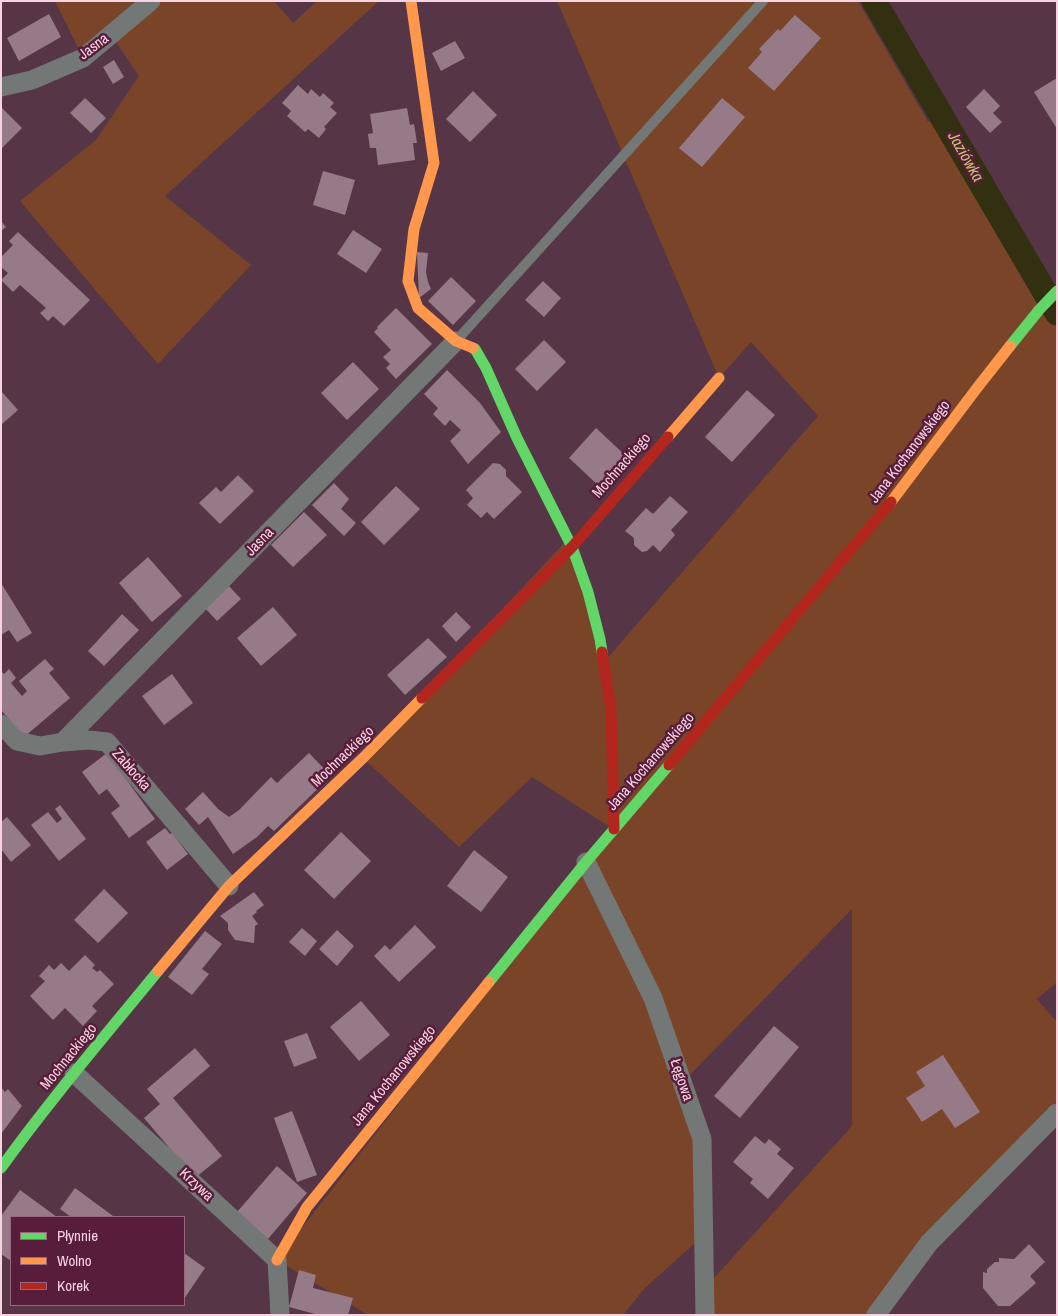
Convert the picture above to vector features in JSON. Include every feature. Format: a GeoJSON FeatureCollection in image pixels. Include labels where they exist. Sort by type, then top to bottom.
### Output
{"type":"FeatureCollection","features":[{"type":"Feature","properties":{"kind":"street","name":"Jasna"},"geometry":{"type":"LineString","coordinates":[[1,87],[32,80],[83,58],[151,1]]}},
{"type":"Feature","properties":{"kind":"street"},"geometry":{"type":"LineString","coordinates":[[411,1],[434,163],[414,229],[408,282],[418,308],[456,341],[476,349],[517,438],[572,547],[588,592],[600,639],[610,701],[614,829]]}},
{"type":"Feature","properties":{"kind":"street","name":"Jana Kochanowskiego"},"geometry":{"type":"LineString","coordinates":[[277,1260],[307,1207],[586,862],[893,500],[977,388],[1053,295]]}},
{"type":"Feature","properties":{"kind":"street","name":"Jasna"},"geometry":{"type":"LineString","coordinates":[[63,742],[456,341]]}},
{"type":"Feature","properties":{"kind":"street","name":"Mochnackiego"},"geometry":{"type":"LineString","coordinates":[[1,1168],[74,1073],[230,886],[364,758],[572,547],[719,378]]}},
{"type":"Feature","properties":{"kind":"street","name":"Zabłocka"},"geometry":{"type":"LineString","coordinates":[[1,724],[17,741],[40,746],[88,740],[107,742],[230,886]]}},
{"type":"Feature","properties":{"kind":"street","name":"Łęgowa"},"geometry":{"type":"LineString","coordinates":[[586,862],[653,998],[702,1140],[705,1315]]}},
{"type":"Feature","properties":{"kind":"street","name":"Krzywa"},"geometry":{"type":"LineString","coordinates":[[74,1073],[277,1260]]}},
{"type":"Feature","properties":{"kind":"street"},"geometry":{"type":"LineString","coordinates":[[876,1315],[929,1243],[1057,1113]]}},
{"type":"Feature","properties":{"kind":"street"},"geometry":{"type":"LineString","coordinates":[[277,1260],[280,1315]]}},
{"type":"Feature","properties":{"kind":"lane"},"geometry":{"type":"LineString","coordinates":[[456,341],[763,1]]}},
{"type":"Feature","properties":{"kind":"shaded area"},"geometry":{"type":"Polygon","coordinates":[[[55,1],[274,1],[293,23],[317,1],[379,1],[165,196],[251,265],[158,364],[20,201],[96,140],[139,76],[111,34],[83,58],[55,1]]]}},
{"type":"Feature","properties":{"kind":"shaded area"},"geometry":{"type":"Polygon","coordinates":[[[557,1],[858,1],[928,122],[941,115],[1057,313],[1057,982],[1037,999],[1057,1022],[1057,1101],[929,1243],[876,1315],[705,1315],[705,1288],[852,1126],[852,909],[682,1083],[702,1139],[704,1235],[645,1288],[623,1315],[368,1315],[277,1260],[613,829],[532,777],[459,847],[363,758],[568,539],[604,662],[818,416],[751,342],[719,378],[557,1]]]}},
{"type":"Feature","properties":{"kind":"building"},"geometry":{"type":"Polygon","coordinates":[[[49,14],[61,37],[19,61],[7,38],[49,14]]]}},
{"type":"Feature","properties":{"kind":"building"},"geometry":{"type":"Polygon","coordinates":[[[795,15],[821,38],[774,91],[748,68],[762,52],[759,49],[795,15]]]}},
{"type":"Feature","properties":{"kind":"building"},"geometry":{"type":"Polygon","coordinates":[[[455,41],[465,58],[441,71],[432,53],[455,41]]]}},
{"type":"Feature","properties":{"kind":"building"},"geometry":{"type":"Polygon","coordinates":[[[114,60],[124,77],[113,84],[103,67],[114,60]]]}},
{"type":"Feature","properties":{"kind":"building"},"geometry":{"type":"Polygon","coordinates":[[[1057,78],[1057,129],[1034,92],[1057,78]]]}},
{"type":"Feature","properties":{"kind":"building"},"geometry":{"type":"Polygon","coordinates":[[[298,85],[308,94],[311,89],[320,97],[323,93],[334,103],[330,107],[337,113],[324,127],[326,129],[319,138],[308,129],[305,132],[287,116],[291,111],[282,103],[298,85]]]}},
{"type":"Feature","properties":{"kind":"building"},"geometry":{"type":"Polygon","coordinates":[[[984,89],[1000,106],[993,113],[1002,122],[990,133],[966,107],[984,89]]]}},
{"type":"Feature","properties":{"kind":"building"},"geometry":{"type":"Polygon","coordinates":[[[473,91],[497,115],[470,142],[446,119],[473,91]]]}},
{"type":"Feature","properties":{"kind":"building"},"geometry":{"type":"Polygon","coordinates":[[[85,98],[106,118],[91,133],[70,113],[85,98]]]}},
{"type":"Feature","properties":{"kind":"building"},"geometry":{"type":"Polygon","coordinates":[[[722,98],[745,117],[702,167],[679,148],[722,98]]]}},
{"type":"Feature","properties":{"kind":"building"},"geometry":{"type":"Polygon","coordinates":[[[1,107],[22,128],[1,149],[1,107]]]}},
{"type":"Feature","properties":{"kind":"building"},"geometry":{"type":"Polygon","coordinates":[[[407,108],[410,125],[414,124],[417,143],[413,143],[415,160],[378,165],[376,148],[370,148],[368,134],[373,133],[370,114],[407,108]]]}},
{"type":"Feature","properties":{"kind":"building"},"geometry":{"type":"Polygon","coordinates":[[[323,171],[355,180],[345,215],[313,205],[323,171]]]}},
{"type":"Feature","properties":{"kind":"building"},"geometry":{"type":"Polygon","coordinates":[[[1,221],[6,227],[1,231],[1,221]]]}},
{"type":"Feature","properties":{"kind":"building"},"geometry":{"type":"Polygon","coordinates":[[[353,230],[382,249],[366,273],[337,254],[353,230]]]}},
{"type":"Feature","properties":{"kind":"building"},"geometry":{"type":"Polygon","coordinates":[[[18,232],[90,300],[64,326],[53,316],[48,321],[40,313],[46,308],[20,285],[13,292],[1,280],[8,273],[1,267],[1,257],[13,245],[9,241],[18,232]]]}},
{"type":"Feature","properties":{"kind":"building"},"geometry":{"type":"Polygon","coordinates":[[[417,252],[428,253],[426,272],[431,289],[419,298],[417,252]]]}},
{"type":"Feature","properties":{"kind":"building"},"geometry":{"type":"Polygon","coordinates":[[[451,277],[476,301],[453,325],[428,301],[451,277]]]}},
{"type":"Feature","properties":{"kind":"building"},"geometry":{"type":"Polygon","coordinates":[[[543,281],[561,298],[544,317],[525,300],[543,281]]]}},
{"type":"Feature","properties":{"kind":"building"},"geometry":{"type":"Polygon","coordinates":[[[396,308],[432,344],[396,379],[386,368],[390,364],[383,357],[391,350],[374,332],[396,308]]]}},
{"type":"Feature","properties":{"kind":"building"},"geometry":{"type":"Polygon","coordinates":[[[544,340],[566,362],[537,391],[515,369],[544,340]]]}},
{"type":"Feature","properties":{"kind":"building"},"geometry":{"type":"Polygon","coordinates":[[[353,362],[379,389],[347,420],[321,393],[353,362]]]}},
{"type":"Feature","properties":{"kind":"building"},"geometry":{"type":"Polygon","coordinates":[[[447,370],[480,403],[501,432],[468,464],[450,441],[461,430],[450,420],[445,426],[433,414],[438,408],[424,394],[447,370]]]}},
{"type":"Feature","properties":{"kind":"building"},"geometry":{"type":"Polygon","coordinates":[[[747,390],[775,415],[732,462],[705,437],[747,390]]]}},
{"type":"Feature","properties":{"kind":"building"},"geometry":{"type":"Polygon","coordinates":[[[1,391],[18,410],[1,425],[1,391]]]}},
{"type":"Feature","properties":{"kind":"building"},"geometry":{"type":"Polygon","coordinates":[[[596,428],[627,457],[600,487],[569,458],[596,428]]]}},
{"type":"Feature","properties":{"kind":"building"},"geometry":{"type":"Polygon","coordinates":[[[493,463],[500,464],[506,470],[506,476],[522,492],[494,519],[487,512],[481,518],[467,505],[473,498],[466,490],[493,463]]]}},
{"type":"Feature","properties":{"kind":"building"},"geometry":{"type":"Polygon","coordinates":[[[238,475],[254,491],[220,524],[199,503],[216,487],[221,492],[238,475]]]}},
{"type":"Feature","properties":{"kind":"building"},"geometry":{"type":"Polygon","coordinates":[[[334,483],[349,499],[341,509],[356,523],[344,536],[312,505],[334,483]]]}},
{"type":"Feature","properties":{"kind":"building"},"geometry":{"type":"Polygon","coordinates":[[[396,486],[420,509],[384,545],[361,522],[396,486]]]}},
{"type":"Feature","properties":{"kind":"building"},"geometry":{"type":"Polygon","coordinates":[[[670,496],[688,512],[671,530],[675,535],[660,552],[653,545],[647,551],[642,552],[634,545],[634,538],[625,531],[646,508],[653,514],[670,496]]]}},
{"type":"Feature","properties":{"kind":"building"},"geometry":{"type":"Polygon","coordinates":[[[304,512],[327,535],[293,567],[271,545],[304,512]]]}},
{"type":"Feature","properties":{"kind":"building"},"geometry":{"type":"Polygon","coordinates":[[[148,557],[182,596],[152,622],[119,583],[148,557]]]}},
{"type":"Feature","properties":{"kind":"building"},"geometry":{"type":"Polygon","coordinates":[[[1,583],[32,633],[17,642],[9,630],[1,635],[1,583]]]}},
{"type":"Feature","properties":{"kind":"building"},"geometry":{"type":"Polygon","coordinates":[[[229,586],[241,599],[217,621],[205,608],[229,586]]]}},
{"type":"Feature","properties":{"kind":"building"},"geometry":{"type":"Polygon","coordinates":[[[273,607],[297,635],[261,666],[237,638],[273,607]]]}},
{"type":"Feature","properties":{"kind":"building"},"geometry":{"type":"Polygon","coordinates":[[[456,612],[471,627],[456,642],[442,626],[456,612]]]}},
{"type":"Feature","properties":{"kind":"building"},"geometry":{"type":"Polygon","coordinates":[[[122,614],[139,630],[104,666],[88,651],[122,614]]]}},
{"type":"Feature","properties":{"kind":"building"},"geometry":{"type":"Polygon","coordinates":[[[428,638],[447,657],[405,695],[387,675],[428,638]]]}},
{"type":"Feature","properties":{"kind":"building"},"geometry":{"type":"Polygon","coordinates":[[[45,659],[54,669],[49,673],[70,698],[24,737],[1,710],[1,671],[4,674],[9,669],[16,678],[11,683],[22,696],[27,691],[19,681],[45,659]]]}},
{"type":"Feature","properties":{"kind":"building"},"geometry":{"type":"Polygon","coordinates":[[[172,674],[193,703],[164,725],[142,696],[172,674]]]}},
{"type":"Feature","properties":{"kind":"building"},"geometry":{"type":"Polygon","coordinates":[[[107,753],[155,819],[129,838],[111,813],[120,806],[107,789],[99,795],[82,772],[107,753]]]}},
{"type":"Feature","properties":{"kind":"building"},"geometry":{"type":"Polygon","coordinates":[[[309,753],[331,776],[274,831],[268,826],[257,837],[233,854],[208,817],[199,825],[185,809],[203,792],[218,809],[229,817],[239,810],[271,777],[277,783],[309,753]]]}},
{"type":"Feature","properties":{"kind":"building"},"geometry":{"type":"Polygon","coordinates":[[[60,805],[86,839],[59,861],[31,825],[48,812],[57,823],[62,819],[55,809],[60,805]]]}},
{"type":"Feature","properties":{"kind":"building"},"geometry":{"type":"Polygon","coordinates":[[[7,817],[31,845],[11,862],[1,849],[1,822],[7,817]]]}},
{"type":"Feature","properties":{"kind":"building"},"geometry":{"type":"Polygon","coordinates":[[[165,828],[170,834],[172,833],[188,854],[167,870],[146,842],[165,828]]]}},
{"type":"Feature","properties":{"kind":"building"},"geometry":{"type":"Polygon","coordinates":[[[341,832],[371,861],[334,899],[304,870],[341,832]]]}},
{"type":"Feature","properties":{"kind":"building"},"geometry":{"type":"Polygon","coordinates":[[[474,850],[508,877],[481,912],[447,886],[474,850]]]}},
{"type":"Feature","properties":{"kind":"building"},"geometry":{"type":"Polygon","coordinates":[[[104,889],[128,913],[98,943],[74,920],[104,889]]]}},
{"type":"Feature","properties":{"kind":"building"},"geometry":{"type":"Polygon","coordinates":[[[254,892],[264,905],[252,916],[258,924],[255,926],[254,943],[235,940],[228,930],[228,923],[220,916],[254,892]]]}},
{"type":"Feature","properties":{"kind":"building"},"geometry":{"type":"Polygon","coordinates":[[[415,925],[436,947],[399,982],[374,956],[385,945],[390,950],[415,925]]]}},
{"type":"Feature","properties":{"kind":"building"},"geometry":{"type":"Polygon","coordinates":[[[302,928],[317,941],[305,956],[289,942],[302,928]]]}},
{"type":"Feature","properties":{"kind":"building"},"geometry":{"type":"Polygon","coordinates":[[[337,930],[354,946],[337,966],[319,949],[337,930]]]}},
{"type":"Feature","properties":{"kind":"building"},"geometry":{"type":"Polygon","coordinates":[[[205,931],[222,944],[202,969],[209,974],[192,995],[168,977],[205,931]]]}},
{"type":"Feature","properties":{"kind":"building"},"geometry":{"type":"Polygon","coordinates":[[[85,955],[95,965],[92,968],[97,972],[100,970],[114,984],[92,1006],[97,1011],[83,1026],[65,1008],[53,1020],[30,996],[45,981],[39,976],[49,965],[54,970],[61,963],[69,971],[85,955]]]}},
{"type":"Feature","properties":{"kind":"building"},"geometry":{"type":"Polygon","coordinates":[[[361,1001],[390,1035],[359,1061],[330,1027],[361,1001]]]}},
{"type":"Feature","properties":{"kind":"building"},"geometry":{"type":"Polygon","coordinates":[[[774,1026],[799,1047],[740,1118],[714,1096],[774,1026]]]}},
{"type":"Feature","properties":{"kind":"building"},"geometry":{"type":"Polygon","coordinates":[[[307,1033],[317,1058],[294,1067],[284,1041],[307,1033]]]}},
{"type":"Feature","properties":{"kind":"building"},"geometry":{"type":"Polygon","coordinates":[[[195,1048],[210,1066],[173,1098],[222,1156],[195,1178],[144,1118],[160,1104],[147,1089],[195,1048]]]}},
{"type":"Feature","properties":{"kind":"building"},"geometry":{"type":"Polygon","coordinates":[[[943,1055],[980,1112],[955,1128],[942,1109],[922,1122],[906,1098],[925,1086],[916,1072],[943,1055]]]}},
{"type":"Feature","properties":{"kind":"building"},"geometry":{"type":"Polygon","coordinates":[[[1,1087],[5,1092],[8,1089],[22,1106],[1,1134],[1,1087]]]}},
{"type":"Feature","properties":{"kind":"building"},"geometry":{"type":"Polygon","coordinates":[[[292,1111],[317,1175],[297,1182],[274,1118],[292,1111]]]}},
{"type":"Feature","properties":{"kind":"building"},"geometry":{"type":"Polygon","coordinates":[[[755,1136],[765,1144],[769,1139],[781,1149],[777,1154],[794,1168],[768,1199],[750,1183],[753,1179],[733,1162],[755,1136]]]}},
{"type":"Feature","properties":{"kind":"building"},"geometry":{"type":"Polygon","coordinates":[[[277,1166],[307,1193],[268,1239],[237,1212],[277,1166]]]}},
{"type":"Feature","properties":{"kind":"building"},"geometry":{"type":"Polygon","coordinates":[[[75,1188],[113,1216],[70,1216],[60,1209],[75,1188]]]}},
{"type":"Feature","properties":{"kind":"building"},"geometry":{"type":"Polygon","coordinates":[[[20,1190],[56,1216],[10,1216],[10,1260],[1,1254],[1,1216],[20,1190]]]}},
{"type":"Feature","properties":{"kind":"building"},"geometry":{"type":"Polygon","coordinates":[[[1029,1244],[1045,1262],[1030,1276],[1036,1283],[1010,1306],[998,1306],[983,1288],[983,1272],[987,1273],[987,1269],[995,1262],[999,1262],[999,1258],[1014,1259],[1029,1244]]]}},
{"type":"Feature","properties":{"kind":"building"},"geometry":{"type":"Polygon","coordinates":[[[185,1254],[205,1268],[185,1298],[185,1254]]]}},
{"type":"Feature","properties":{"kind":"building"},"geometry":{"type":"Polygon","coordinates":[[[299,1270],[316,1275],[313,1288],[353,1298],[348,1315],[319,1315],[289,1307],[299,1270]]]}},
{"type":"Feature","properties":{"kind":"waterway","name":"Jaziówka"},"geometry":{"type":"LineString","coordinates":[[874,1],[1057,313]]}},
{"type":"Feature","properties":{"kind":"traffic: fast"},"geometry":{"type":"LineString","coordinates":[[1010,346],[1057,291]]}},
{"type":"Feature","properties":{"kind":"traffic: fast"},"geometry":{"type":"LineString","coordinates":[[473,348],[486,368],[517,438],[572,547],[588,592],[602,652]]}},
{"type":"Feature","properties":{"kind":"traffic: fast"},"geometry":{"type":"LineString","coordinates":[[489,982],[586,862],[669,765]]}},
{"type":"Feature","properties":{"kind":"traffic: fast"},"geometry":{"type":"LineString","coordinates":[[1,1168],[58,1093],[158,971]]}},
{"type":"Feature","properties":{"kind":"traffic: slow"},"geometry":{"type":"LineString","coordinates":[[411,1],[434,163],[414,229],[408,281],[418,308],[456,341],[473,348]]}},
{"type":"Feature","properties":{"kind":"traffic: slow"},"geometry":{"type":"LineString","coordinates":[[891,502],[1010,346]]}},
{"type":"Feature","properties":{"kind":"traffic: slow"},"geometry":{"type":"LineString","coordinates":[[668,437],[719,378]]}},
{"type":"Feature","properties":{"kind":"traffic: slow"},"geometry":{"type":"LineString","coordinates":[[158,971],[229,886],[363,758],[422,698]]}},
{"type":"Feature","properties":{"kind":"traffic: slow"},"geometry":{"type":"LineString","coordinates":[[277,1260],[307,1207],[489,982]]}},
{"type":"Feature","properties":{"kind":"traffic: jam"},"geometry":{"type":"LineString","coordinates":[[422,698],[572,547],[668,437]]}},
{"type":"Feature","properties":{"kind":"traffic: jam"},"geometry":{"type":"LineString","coordinates":[[669,765],[891,502]]}},
{"type":"Feature","properties":{"kind":"traffic: jam"},"geometry":{"type":"LineString","coordinates":[[602,652],[611,710],[614,829]]}}]}
